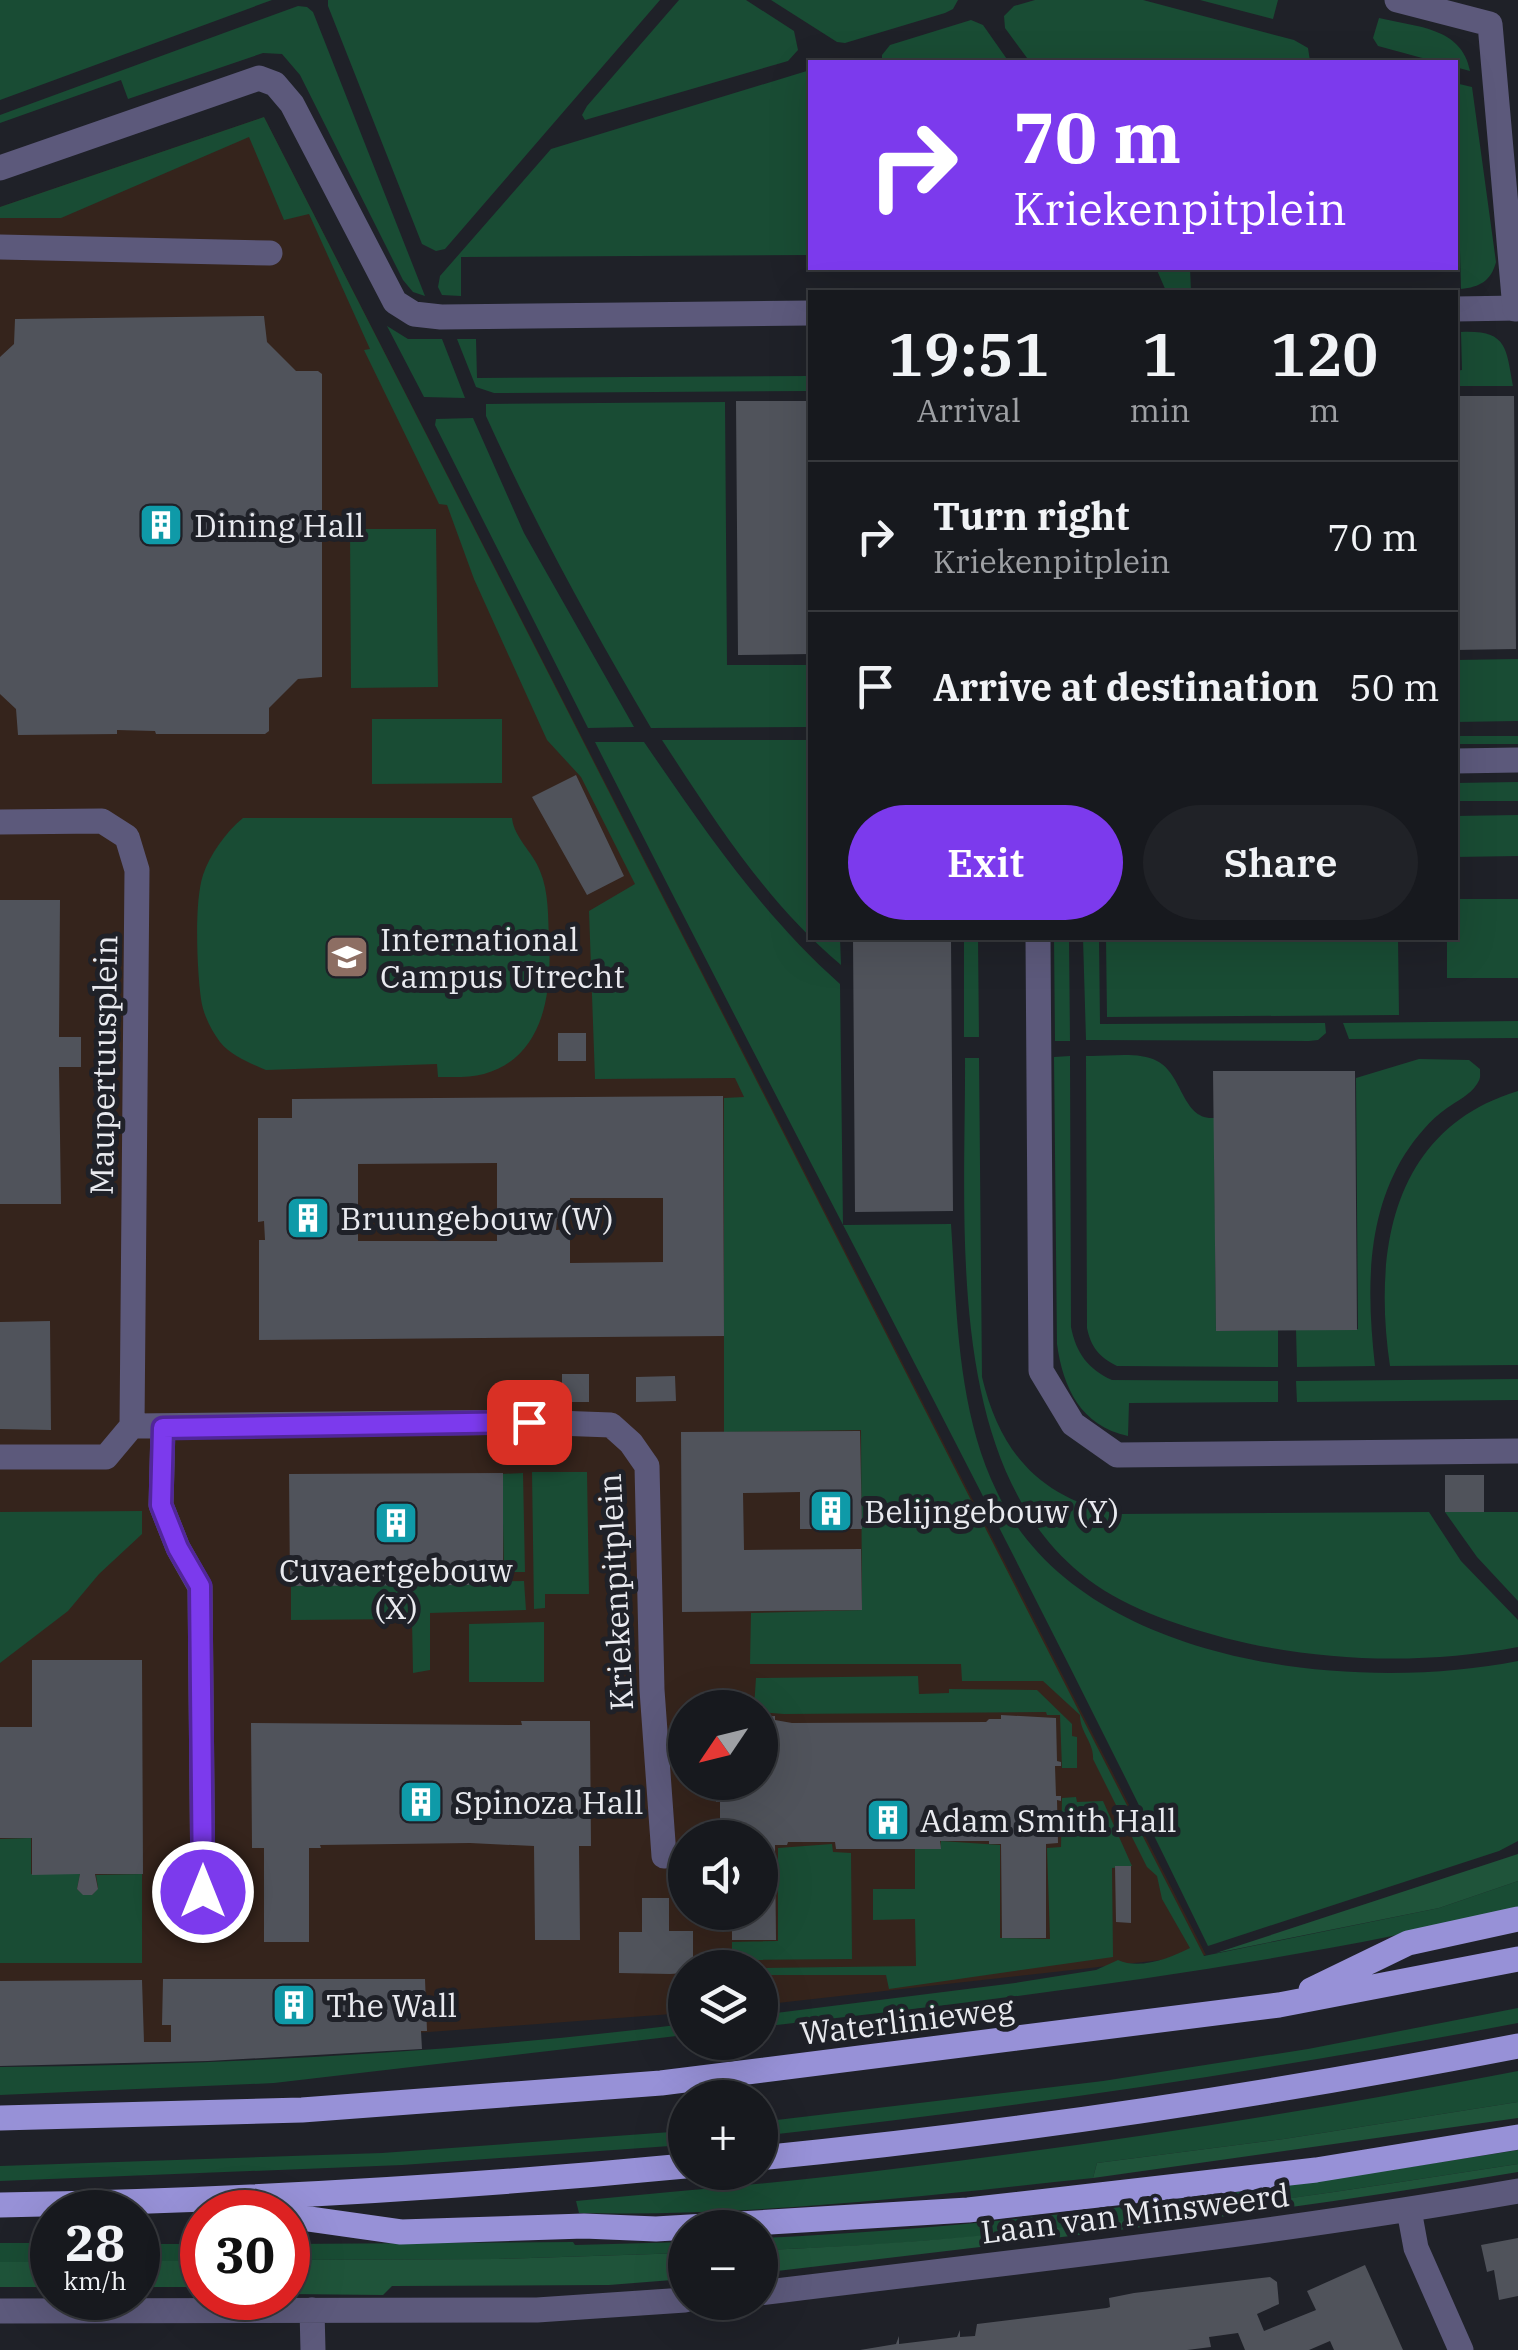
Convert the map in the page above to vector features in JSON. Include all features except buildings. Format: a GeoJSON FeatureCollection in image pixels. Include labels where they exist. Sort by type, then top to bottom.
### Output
{"type":"FeatureCollection","features":[{"type":"Feature","properties":{"kind":"main road"},"geometry":{"type":"LineString","coordinates":[[1280,2006],[1408,1943],[1518,1919]]}},
{"type":"Feature","properties":{"kind":"main road","name":"Waterlinieweg"},"geometry":{"type":"LineString","coordinates":[[0,2118],[302,2110],[662,2083],[1280,2006],[1518,1960]]}},
{"type":"Feature","properties":{"kind":"main road"},"geometry":{"type":"LineString","coordinates":[[778,2156],[954,2139],[1344,2080],[1518,2046]]}},
{"type":"Feature","properties":{"kind":"main road"},"geometry":{"type":"LineString","coordinates":[[310,2219],[402,2232],[584,2226],[656,2229],[968,2210],[1316,2170],[1518,2137]]}},
{"type":"Feature","properties":{"kind":"main road"},"geometry":{"type":"LineString","coordinates":[[310,2194],[668,2168]]}},
{"type":"Feature","properties":{"kind":"main road"},"geometry":{"type":"LineString","coordinates":[[0,2205],[180,2202]]}},
{"type":"Feature","properties":{"kind":"street"},"geometry":{"type":"LineString","coordinates":[[1397,0],[1468,9],[1490,24],[1516,308],[1458,308]]}},
{"type":"Feature","properties":{"kind":"street"},"geometry":{"type":"LineString","coordinates":[[0,168],[258,78],[275,84],[292,104],[396,302],[414,314],[441,318],[808,313]]}},
{"type":"Feature","properties":{"kind":"street"},"geometry":{"type":"LineString","coordinates":[[0,247],[270,252]]}},
{"type":"Feature","properties":{"kind":"street"},"geometry":{"type":"LineString","coordinates":[[1458,760],[1518,760]]}},
{"type":"Feature","properties":{"kind":"street","name":"Maupertuusplein"},"geometry":{"type":"LineString","coordinates":[[0,822],[102,821],[127,837],[137,870],[132,1426]]}},
{"type":"Feature","properties":{"kind":"street"},"geometry":{"type":"LineString","coordinates":[[1038,940],[1040,1371],[1073,1424],[1117,1455],[1518,1451]]}},
{"type":"Feature","properties":{"kind":"street","name":"Kriekenpitplein"},"geometry":{"type":"LineString","coordinates":[[132,1426],[529,1422],[611,1425],[632,1443],[646,1466],[652,1690],[664,1856]]}},
{"type":"Feature","properties":{"kind":"street"},"geometry":{"type":"LineString","coordinates":[[0,1457],[106,1457],[132,1426]]}},
{"type":"Feature","properties":{"kind":"street"},"geometry":{"type":"LineString","coordinates":[[163,1428],[161,1505],[178,1548],[200,1586],[203,1892]]}},
{"type":"Feature","properties":{"kind":"street","name":"Laan van Minsweerd"},"geometry":{"type":"LineString","coordinates":[[778,2290],[1409,2210],[1518,2190]]}},
{"type":"Feature","properties":{"kind":"street"},"geometry":{"type":"LineString","coordinates":[[1409,2210],[1416,2248],[1461,2350]]}},
{"type":"Feature","properties":{"kind":"street"},"geometry":{"type":"LineString","coordinates":[[0,2311],[536,2310],[668,2301]]}},
{"type":"Feature","properties":{"kind":"street"},"geometry":{"type":"LineString","coordinates":[[312,2310],[313,2350]]}},
{"type":"Feature","properties":{"kind":"shaded area","name":"International Campus Utrecht"},"geometry":{"type":"Polygon","coordinates":[[[264,117],[1206,1955],[778,2003],[778,1950],[668,1950],[668,2014],[227,2047],[0,2055],[0,207],[264,117]]]}},
{"type":"Feature","properties":{"kind":"green space"},"geometry":{"type":"Polygon","coordinates":[[[0,0],[272,0],[0,100],[0,0]]]}},
{"type":"Feature","properties":{"kind":"green space"},"geometry":{"type":"Polygon","coordinates":[[[328,0],[660,0],[445,249],[436,251],[422,244],[328,0]]]}},
{"type":"Feature","properties":{"kind":"green space"},"geometry":{"type":"Polygon","coordinates":[[[679,0],[746,0],[794,31],[798,50],[788,61],[585,120],[582,115],[587,106],[679,0]]]}},
{"type":"Feature","properties":{"kind":"green space"},"geometry":{"type":"Polygon","coordinates":[[[771,0],[958,0],[945,13],[845,43],[837,42],[771,0]]]}},
{"type":"Feature","properties":{"kind":"green space"},"geometry":{"type":"Polygon","coordinates":[[[1035,0],[1143,0],[1294,40],[1308,48],[1310,60],[1029,60],[1005,28],[1004,16],[1014,6],[1035,0]]]}},
{"type":"Feature","properties":{"kind":"green space"},"geometry":{"type":"Polygon","coordinates":[[[1200,0],[1278,0],[1273,19],[1200,0]]]}},
{"type":"Feature","properties":{"kind":"green space"},"geometry":{"type":"Polygon","coordinates":[[[298,6],[313,12],[425,296],[413,292],[403,280],[300,75],[282,54],[263,53],[128,99],[121,80],[0,123],[0,115],[298,6]]]}},
{"type":"Feature","properties":{"kind":"green space"},"geometry":{"type":"Polygon","coordinates":[[[1379,18],[1435,31],[1458,45],[1470,71],[1458,68],[1458,60],[1430,60],[1378,46],[1373,38],[1379,18]]]}},
{"type":"Feature","properties":{"kind":"green space"},"geometry":{"type":"Polygon","coordinates":[[[971,20],[983,25],[1008,60],[882,60],[890,45],[971,20]]]}},
{"type":"Feature","properties":{"kind":"green space"},"geometry":{"type":"Polygon","coordinates":[[[808,71],[808,255],[461,257],[461,296],[442,295],[438,287],[440,276],[551,149],[808,71]]]}},
{"type":"Feature","properties":{"kind":"green space"},"geometry":{"type":"Polygon","coordinates":[[[1458,84],[1472,87],[1496,262],[1484,282],[1461,289],[1458,84]]]}},
{"type":"Feature","properties":{"kind":"green space"},"geometry":{"type":"Polygon","coordinates":[[[264,117],[1204,1956],[1439,1908],[1518,1881],[1518,1909],[1236,1964],[778,2025],[778,2013],[1015,1983],[1096,1970],[1118,1960],[1145,1963],[1190,1948],[1162,1899],[1157,1876],[1147,1867],[1093,1759],[1080,1715],[1043,1681],[962,1681],[961,1664],[750,1664],[751,1613],[862,1610],[861,1430],[724,1432],[724,1098],[744,1097],[735,1078],[595,1079],[589,911],[635,884],[581,777],[547,740],[474,579],[447,505],[439,504],[364,350],[370,349],[309,214],[284,220],[249,137],[61,218],[0,218],[0,207],[264,117]]]}},
{"type":"Feature","properties":{"kind":"green space"},"geometry":{"type":"Polygon","coordinates":[[[1157,270],[1190,270],[1191,290],[1166,290],[1157,270]]]}},
{"type":"Feature","properties":{"kind":"green space"},"geometry":{"type":"Polygon","coordinates":[[[387,326],[408,339],[442,339],[465,398],[424,397],[387,326]]]}},
{"type":"Feature","properties":{"kind":"green space"},"geometry":{"type":"Polygon","coordinates":[[[1461,332],[1488,334],[1506,351],[1513,386],[1458,386],[1458,371],[1462,370],[1461,332]]]}},
{"type":"Feature","properties":{"kind":"green space"},"geometry":{"type":"Polygon","coordinates":[[[457,339],[476,339],[477,378],[808,376],[808,391],[494,393],[476,387],[457,339]]]}},
{"type":"Feature","properties":{"kind":"green space"},"geometry":{"type":"Polygon","coordinates":[[[725,402],[727,665],[808,665],[808,727],[651,728],[524,496],[486,416],[486,404],[725,402]]]}},
{"type":"Feature","properties":{"kind":"green space"},"geometry":{"type":"Polygon","coordinates":[[[473,418],[524,533],[634,727],[588,728],[435,425],[436,419],[473,418]]]}},
{"type":"Feature","properties":{"kind":"green space"},"geometry":{"type":"Polygon","coordinates":[[[350,529],[436,529],[438,687],[351,688],[350,529]]]}},
{"type":"Feature","properties":{"kind":"green space"},"geometry":{"type":"Polygon","coordinates":[[[1518,659],[1518,721],[1458,722],[1458,660],[1518,659]]]}},
{"type":"Feature","properties":{"kind":"green space"},"geometry":{"type":"Polygon","coordinates":[[[372,719],[502,719],[502,783],[372,784],[372,719]]]}},
{"type":"Feature","properties":{"kind":"green space"},"geometry":{"type":"Polygon","coordinates":[[[1458,736],[1518,736],[1518,744],[1458,744],[1458,736]]]}},
{"type":"Feature","properties":{"kind":"green space"},"geometry":{"type":"Polygon","coordinates":[[[662,740],[808,740],[808,934],[765,887],[662,740]]]}},
{"type":"Feature","properties":{"kind":"green space"},"geometry":{"type":"Polygon","coordinates":[[[595,742],[644,742],[759,900],[840,984],[843,1225],[672,893],[595,742]]]}},
{"type":"Feature","properties":{"kind":"green space"},"geometry":{"type":"Polygon","coordinates":[[[1518,782],[1518,801],[1458,801],[1458,783],[1518,782]]]}},
{"type":"Feature","properties":{"kind":"green space"},"geometry":{"type":"Polygon","coordinates":[[[1518,815],[1518,856],[1458,857],[1458,816],[1518,815]]]}},
{"type":"Feature","properties":{"kind":"green space"},"geometry":{"type":"Polygon","coordinates":[[[243,818],[512,818],[543,879],[550,960],[540,1020],[520,1053],[504,1066],[484,1074],[438,1077],[437,1064],[266,1070],[230,1051],[220,1042],[202,1005],[197,918],[206,867],[219,844],[243,818]]]}},
{"type":"Feature","properties":{"kind":"green space"},"geometry":{"type":"Polygon","coordinates":[[[1458,899],[1518,899],[1518,978],[1447,978],[1447,940],[1458,940],[1458,899]]]}},
{"type":"Feature","properties":{"kind":"green space"},"geometry":{"type":"Polygon","coordinates":[[[840,940],[841,965],[814,941],[840,940]]]}},
{"type":"Feature","properties":{"kind":"green space"},"geometry":{"type":"Polygon","coordinates":[[[964,940],[978,940],[979,1037],[964,1037],[964,940]]]}},
{"type":"Feature","properties":{"kind":"green space"},"geometry":{"type":"Polygon","coordinates":[[[1054,940],[1069,940],[1070,1041],[1055,1041],[1054,940]]]}},
{"type":"Feature","properties":{"kind":"green space"},"geometry":{"type":"Polygon","coordinates":[[[1083,940],[1099,940],[1100,1024],[1325,1023],[1326,1033],[1309,1041],[1086,1040],[1083,940]]]}},
{"type":"Feature","properties":{"kind":"green space"},"geometry":{"type":"Polygon","coordinates":[[[1106,940],[1398,940],[1399,1015],[1107,1017],[1106,940]]]}},
{"type":"Feature","properties":{"kind":"green space"},"geometry":{"type":"Polygon","coordinates":[[[1518,1021],[1518,1038],[1349,1039],[1343,1023],[1518,1021]]]}},
{"type":"Feature","properties":{"kind":"green space"},"geometry":{"type":"Polygon","coordinates":[[[1132,1055],[1157,1061],[1166,1067],[1195,1112],[1214,1118],[1216,1331],[1278,1330],[1278,1367],[1117,1366],[1094,1346],[1087,1328],[1086,1056],[1132,1055]]]}},
{"type":"Feature","properties":{"kind":"green space"},"geometry":{"type":"Polygon","coordinates":[[[1070,1056],[1071,1327],[1080,1352],[1096,1371],[1112,1380],[1278,1381],[1278,1402],[1129,1403],[1128,1436],[1098,1424],[1077,1403],[1064,1376],[1057,1344],[1054,1057],[1070,1056]]]}},
{"type":"Feature","properties":{"kind":"green space"},"geometry":{"type":"Polygon","coordinates":[[[965,1058],[979,1058],[982,1377],[1000,1428],[1028,1468],[1066,1497],[1118,1514],[1429,1512],[1461,1561],[1518,1620],[1518,1647],[1445,1657],[1371,1658],[1261,1646],[1206,1633],[1149,1613],[1113,1596],[1080,1573],[1036,1525],[1004,1468],[984,1403],[971,1334],[966,1262],[965,1058]]]}},
{"type":"Feature","properties":{"kind":"green space"},"geometry":{"type":"Polygon","coordinates":[[[1419,1059],[1469,1060],[1480,1069],[1480,1077],[1471,1091],[1435,1118],[1414,1141],[1382,1204],[1370,1284],[1375,1366],[1297,1367],[1296,1330],[1358,1329],[1356,1078],[1419,1059]]]}},
{"type":"Feature","properties":{"kind":"green space"},"geometry":{"type":"Polygon","coordinates":[[[1518,1091],[1518,1365],[1390,1366],[1385,1280],[1400,1200],[1418,1164],[1442,1134],[1476,1109],[1518,1091]]]}},
{"type":"Feature","properties":{"kind":"green space"},"geometry":{"type":"Polygon","coordinates":[[[951,1224],[961,1361],[984,1461],[997,1492],[1036,1550],[1090,1596],[1154,1630],[1226,1654],[1302,1668],[1378,1673],[1451,1670],[1518,1661],[1518,1841],[1499,1851],[1208,1946],[843,1225],[951,1224]]]}},
{"type":"Feature","properties":{"kind":"green space"},"geometry":{"type":"Polygon","coordinates":[[[1518,1379],[1518,1400],[1297,1402],[1296,1381],[1518,1379]]]}},
{"type":"Feature","properties":{"kind":"green space"},"geometry":{"type":"Polygon","coordinates":[[[532,1472],[587,1472],[589,1594],[545,1594],[545,1608],[534,1609],[532,1472]]]}},
{"type":"Feature","properties":{"kind":"green space"},"geometry":{"type":"Polygon","coordinates":[[[523,1473],[525,1572],[504,1572],[502,1474],[523,1473]]]}},
{"type":"Feature","properties":{"kind":"green space"},"geometry":{"type":"Polygon","coordinates":[[[142,1511],[142,1534],[99,1574],[68,1611],[0,1663],[0,1512],[142,1511]]]}},
{"type":"Feature","properties":{"kind":"green space"},"geometry":{"type":"Polygon","coordinates":[[[1445,1512],[1518,1512],[1518,1601],[1477,1557],[1445,1512]]]}},
{"type":"Feature","properties":{"kind":"green space"},"geometry":{"type":"Polygon","coordinates":[[[524,1581],[526,1610],[430,1613],[430,1670],[413,1673],[412,1619],[291,1620],[291,1586],[524,1581]]]}},
{"type":"Feature","properties":{"kind":"green space"},"geometry":{"type":"Polygon","coordinates":[[[544,1622],[544,1682],[469,1682],[469,1624],[544,1622]]]}},
{"type":"Feature","properties":{"kind":"green space"},"geometry":{"type":"Polygon","coordinates":[[[918,1676],[919,1694],[949,1693],[949,1689],[1037,1690],[1072,1724],[1072,1736],[1077,1737],[1077,1768],[1062,1768],[1060,1715],[778,1714],[778,1690],[755,1690],[756,1678],[918,1676]]]}},
{"type":"Feature","properties":{"kind":"green space"},"geometry":{"type":"Polygon","coordinates":[[[1062,1798],[1103,1801],[1132,1866],[1112,1868],[1113,1957],[889,1989],[886,1975],[778,1975],[778,1968],[916,1966],[915,1919],[873,1920],[873,1889],[915,1889],[915,1849],[940,1849],[941,1841],[1000,1845],[1000,1938],[1050,1939],[1047,1848],[1061,1847],[1062,1798]]]}},
{"type":"Feature","properties":{"kind":"green space"},"geometry":{"type":"Polygon","coordinates":[[[31,1838],[31,1874],[80,1874],[77,1889],[84,1895],[92,1895],[98,1888],[96,1875],[142,1874],[142,1963],[0,1963],[0,1839],[31,1838]]]}},
{"type":"Feature","properties":{"kind":"green space"},"geometry":{"type":"Polygon","coordinates":[[[832,1844],[833,1852],[851,1853],[852,1959],[778,1960],[778,1950],[732,1950],[732,1942],[778,1941],[778,1848],[832,1844]]]}},
{"type":"Feature","properties":{"kind":"green space"},"geometry":{"type":"Polygon","coordinates":[[[1518,1854],[1518,1881],[1439,1908],[1216,1953],[1518,1854]]]}},
{"type":"Feature","properties":{"kind":"green space"},"geometry":{"type":"Polygon","coordinates":[[[1518,2008],[1518,2023],[1329,2057],[1045,2101],[778,2134],[778,2120],[1103,2081],[1308,2049],[1518,2008]]]}},
{"type":"Feature","properties":{"kind":"green space"},"geometry":{"type":"Polygon","coordinates":[[[668,2026],[668,2037],[274,2083],[0,2095],[0,2067],[343,2055],[668,2026]]]}},
{"type":"Feature","properties":{"kind":"green space"},"geometry":{"type":"Polygon","coordinates":[[[1518,2071],[1518,2102],[1284,2139],[1097,2163],[1093,2178],[965,2192],[836,2204],[668,2213],[579,2213],[576,2201],[693,2190],[778,2190],[778,2182],[1056,2148],[1518,2071]]]}},
{"type":"Feature","properties":{"kind":"green space"},"geometry":{"type":"Polygon","coordinates":[[[1518,2102],[1518,2118],[1093,2178],[1097,2163],[1284,2139],[1518,2102]]]}},
{"type":"Feature","properties":{"kind":"green space"},"geometry":{"type":"Polygon","coordinates":[[[668,2132],[668,2146],[402,2165],[0,2181],[0,2166],[382,2153],[668,2132]]]}},
{"type":"Feature","properties":{"kind":"green space"},"geometry":{"type":"Polygon","coordinates":[[[1518,2150],[1518,2164],[1235,2206],[950,2239],[778,2249],[778,2237],[1045,2216],[1518,2150]]]}},
{"type":"Feature","properties":{"kind":"green space"},"geometry":{"type":"Polygon","coordinates":[[[1518,2164],[1518,2172],[1329,2202],[778,2271],[778,2249],[950,2238],[1235,2206],[1518,2164]]]}},
{"type":"Feature","properties":{"kind":"green space"},"geometry":{"type":"Polygon","coordinates":[[[668,2242],[668,2254],[310,2260],[310,2244],[668,2242]]]}},
{"type":"Feature","properties":{"kind":"green space"},"geometry":{"type":"Polygon","coordinates":[[[0,2243],[30,2243],[30,2262],[0,2262],[0,2243]]]}},
{"type":"Feature","properties":{"kind":"green space"},"geometry":{"type":"Polygon","coordinates":[[[160,2244],[180,2244],[180,2261],[160,2261],[160,2244]]]}},
{"type":"Feature","properties":{"kind":"green space"},"geometry":{"type":"Polygon","coordinates":[[[668,2254],[668,2280],[609,2285],[392,2286],[383,2295],[310,2294],[310,2260],[668,2254]]]}},
{"type":"Feature","properties":{"kind":"green space"},"geometry":{"type":"Polygon","coordinates":[[[160,2261],[180,2261],[180,2287],[160,2287],[160,2261]]]}},
{"type":"Feature","properties":{"kind":"green space"},"geometry":{"type":"Polygon","coordinates":[[[0,2262],[30,2262],[30,2287],[0,2287],[0,2262]]]}},
{"type":"Feature","properties":{"kind":"place","name":"Dining Hall"},"geometry":{"type":"Point","coordinates":[161,525]}},
{"type":"Feature","properties":{"kind":"place","name":"International Campus Utrecht"},"geometry":{"type":"Point","coordinates":[347,957]}},
{"type":"Feature","properties":{"kind":"place","name":"Bruungebouw (W)"},"geometry":{"type":"Point","coordinates":[308,1218]}},
{"type":"Feature","properties":{"kind":"place","name":"Belijngebouw (Y)"},"geometry":{"type":"Point","coordinates":[831,1511]}},
{"type":"Feature","properties":{"kind":"place","name":"Cuvaertgebouw (X)"},"geometry":{"type":"Point","coordinates":[396,1523]}},
{"type":"Feature","properties":{"kind":"place","name":"Spinoza Hall"},"geometry":{"type":"Point","coordinates":[421,1802]}},
{"type":"Feature","properties":{"kind":"place","name":"Adam Smith Hall"},"geometry":{"type":"Point","coordinates":[888,1820]}},
{"type":"Feature","properties":{"kind":"place","name":"The Wall"},"geometry":{"type":"Point","coordinates":[294,2005]}},
{"type":"Feature","properties":{"kind":"route"},"geometry":{"type":"LineString","coordinates":[[203,1892],[200,1586],[178,1548],[161,1505],[163,1428],[529,1422]]}}]}
